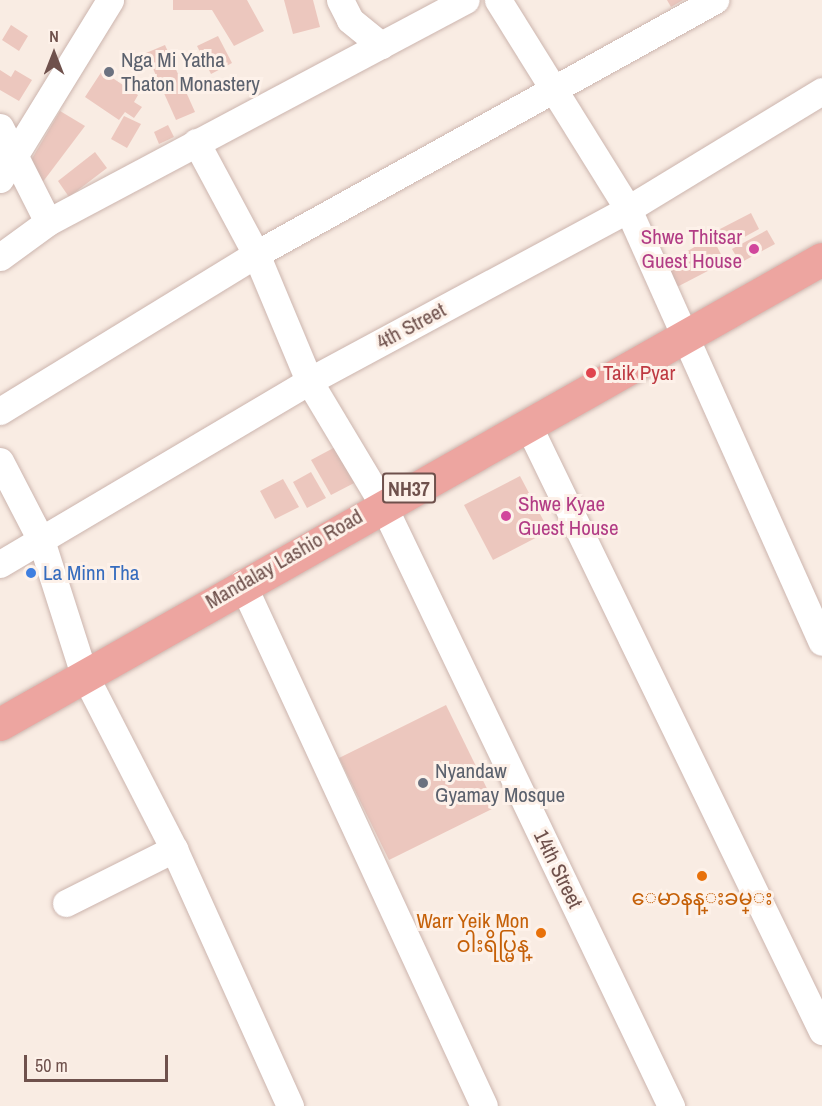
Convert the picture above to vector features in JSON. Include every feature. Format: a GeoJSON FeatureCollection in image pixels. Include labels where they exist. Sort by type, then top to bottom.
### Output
{"type":"FeatureCollection","features":[{"type":"Feature","properties":{"kind":"highway","name":"Mandalay Lashio Road"},"geometry":{"type":"LineString","coordinates":[[0,724],[83,672],[382,503],[686,339],[821,261]]}},
{"type":"Feature","properties":{"kind":"street"},"geometry":{"type":"LineString","coordinates":[[7,168],[110,0]]}},
{"type":"Feature","properties":{"kind":"street"},"geometry":{"type":"LineString","coordinates":[[340,0],[350,20],[381,45]]}},
{"type":"Feature","properties":{"kind":"street"},"geometry":{"type":"LineString","coordinates":[[0,257],[48,222],[466,0]]}},
{"type":"Feature","properties":{"kind":"street"},"geometry":{"type":"LineString","coordinates":[[498,0],[551,91],[628,209],[822,642]]}},
{"type":"Feature","properties":{"kind":"street"},"geometry":{"type":"LineString","coordinates":[[0,411],[256,254],[715,0]]}},
{"type":"Feature","properties":{"kind":"street","name":"4th Street"},"geometry":{"type":"LineString","coordinates":[[0,564],[309,381],[628,209],[822,91]]}},
{"type":"Feature","properties":{"kind":"street"},"geometry":{"type":"LineString","coordinates":[[0,127],[7,168],[48,222]]}},
{"type":"Feature","properties":{"kind":"street","name":"14th Street"},"geometry":{"type":"LineString","coordinates":[[196,142],[256,254],[309,381],[382,503],[671,1106]]}},
{"type":"Feature","properties":{"kind":"street"},"geometry":{"type":"LineString","coordinates":[[527,423],[822,1031]]}},
{"type":"Feature","properties":{"kind":"street"},"geometry":{"type":"LineString","coordinates":[[0,461],[41,540],[83,672],[174,849],[290,1106]]}},
{"type":"Feature","properties":{"kind":"street"},"geometry":{"type":"LineString","coordinates":[[242,583],[484,1106]]}},
{"type":"Feature","properties":{"kind":"street"},"geometry":{"type":"LineString","coordinates":[[66,903],[174,849]]}},
{"type":"Feature","properties":{"kind":"building"},"geometry":{"type":"Polygon","coordinates":[[[173,0],[247,0],[264,31],[234,46],[212,10],[173,10],[173,0]]]}},
{"type":"Feature","properties":{"kind":"building"},"geometry":{"type":"Polygon","coordinates":[[[284,0],[313,0],[320,27],[293,34],[284,0]]]}},
{"type":"Feature","properties":{"kind":"building"},"geometry":{"type":"Polygon","coordinates":[[[667,0],[683,0],[671,7],[667,0]]]}},
{"type":"Feature","properties":{"kind":"building"},"geometry":{"type":"Polygon","coordinates":[[[11,25],[28,36],[19,51],[2,40],[11,25]]]}},
{"type":"Feature","properties":{"kind":"building"},"geometry":{"type":"Polygon","coordinates":[[[218,36],[232,63],[211,74],[197,46],[218,36]]]}},
{"type":"Feature","properties":{"kind":"building"},"geometry":{"type":"Polygon","coordinates":[[[165,45],[195,112],[176,120],[146,53],[165,45]]]}},
{"type":"Feature","properties":{"kind":"building"},"geometry":{"type":"Polygon","coordinates":[[[0,70],[11,77],[15,70],[32,80],[19,101],[0,90],[0,70]]]}},
{"type":"Feature","properties":{"kind":"building"},"geometry":{"type":"Polygon","coordinates":[[[102,71],[138,95],[134,102],[142,107],[134,118],[125,112],[119,120],[85,97],[102,71]]]}},
{"type":"Feature","properties":{"kind":"building"},"geometry":{"type":"Polygon","coordinates":[[[60,111],[85,126],[42,183],[24,172],[60,111]]]}},
{"type":"Feature","properties":{"kind":"building"},"geometry":{"type":"Polygon","coordinates":[[[124,116],[141,124],[127,148],[111,139],[124,116]]]}},
{"type":"Feature","properties":{"kind":"building"},"geometry":{"type":"Polygon","coordinates":[[[168,125],[174,137],[159,144],[154,132],[168,125]]]}},
{"type":"Feature","properties":{"kind":"building"},"geometry":{"type":"Polygon","coordinates":[[[95,152],[107,168],[69,197],[58,181],[95,152]]]}},
{"type":"Feature","properties":{"kind":"building"},"geometry":{"type":"Polygon","coordinates":[[[751,213],[759,229],[728,246],[720,229],[751,213]]]}},
{"type":"Feature","properties":{"kind":"building"},"geometry":{"type":"Polygon","coordinates":[[[767,230],[775,244],[740,263],[732,249],[767,230]]]}},
{"type":"Feature","properties":{"kind":"building"},"geometry":{"type":"Polygon","coordinates":[[[712,237],[725,262],[677,287],[665,264],[712,237]]]}},
{"type":"Feature","properties":{"kind":"building"},"geometry":{"type":"Polygon","coordinates":[[[339,445],[358,481],[331,495],[311,460],[339,445]]]}},
{"type":"Feature","properties":{"kind":"building"},"geometry":{"type":"Polygon","coordinates":[[[311,472],[326,498],[307,508],[293,482],[311,472]]]}},
{"type":"Feature","properties":{"kind":"building"},"geometry":{"type":"Polygon","coordinates":[[[520,476],[549,531],[493,560],[464,505],[520,476]]]}},
{"type":"Feature","properties":{"kind":"building"},"geometry":{"type":"Polygon","coordinates":[[[283,479],[299,507],[275,519],[260,491],[283,479]]]}},
{"type":"Feature","properties":{"kind":"building"},"geometry":{"type":"Polygon","coordinates":[[[446,705],[496,807],[389,860],[339,758],[446,705]]]}},
{"type":"Feature","properties":{"kind":"place","name":"Nga Mi Yatha Thaton Monastery"},"geometry":{"type":"Point","coordinates":[109,72]}},
{"type":"Feature","properties":{"kind":"place","name":"Shwe Thitsar Guest House"},"geometry":{"type":"Point","coordinates":[754,249]}},
{"type":"Feature","properties":{"kind":"place","name":"Taik Pyar"},"geometry":{"type":"Point","coordinates":[591,373]}},
{"type":"Feature","properties":{"kind":"place","name":"Shwe Kyae Guest House"},"geometry":{"type":"Point","coordinates":[506,516]}},
{"type":"Feature","properties":{"kind":"place","name":"La Minn Tha"},"geometry":{"type":"Point","coordinates":[31,573]}},
{"type":"Feature","properties":{"kind":"place","name":"Nyandaw Gyamay Mosque"},"geometry":{"type":"Point","coordinates":[423,783]}},
{"type":"Feature","properties":{"kind":"place","name":"ေမာနန္းခမ္း"},"geometry":{"type":"Point","coordinates":[702,876]}},
{"type":"Feature","properties":{"kind":"place","name":"Warr Yeik Mon ဝါးရိပ္မြန္"},"geometry":{"type":"Point","coordinates":[541,933]}}]}
